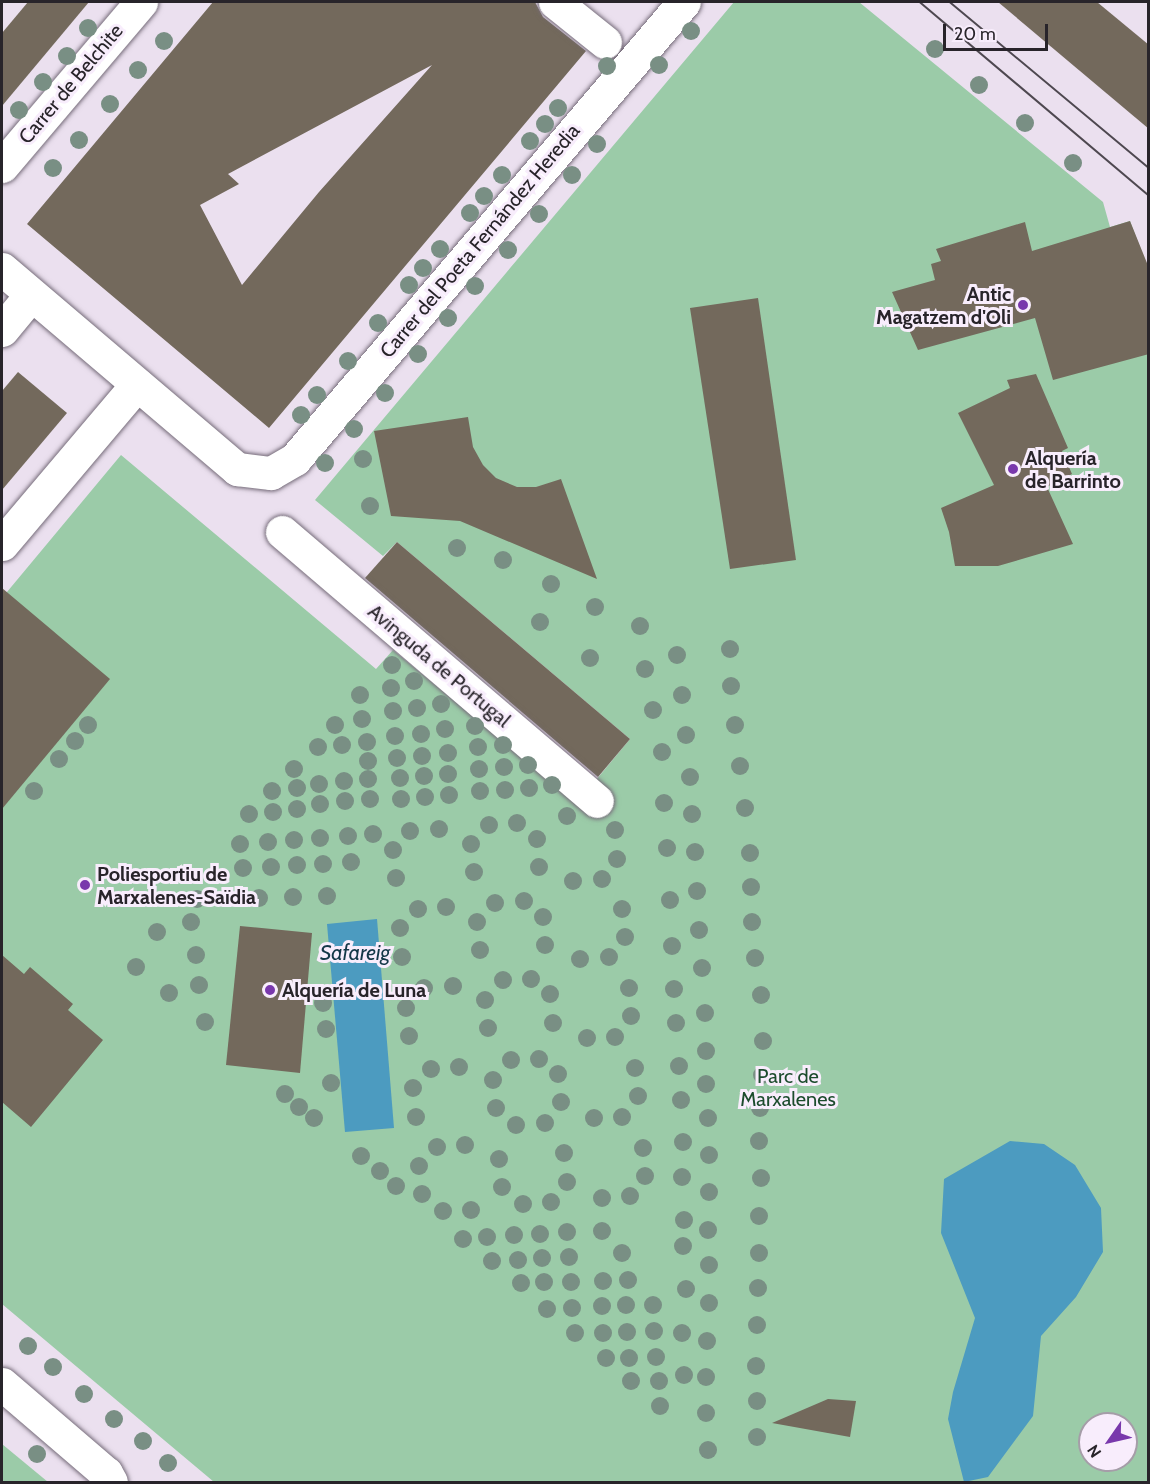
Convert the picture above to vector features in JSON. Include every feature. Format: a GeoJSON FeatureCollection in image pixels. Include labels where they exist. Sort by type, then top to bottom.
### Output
{"type":"FeatureCollection","features":[{"type":"Feature","properties":{"kind":"street","name":"Carrer de Belchite"},"geometry":{"type":"LineString","coordinates":[[2,166],[141,2]]}},
{"type":"Feature","properties":{"kind":"street"},"geometry":{"type":"LineString","coordinates":[[555,2],[605,42]]}},
{"type":"Feature","properties":{"kind":"street","name":"Carrer del Poeta Fernández Heredia"},"geometry":{"type":"LineString","coordinates":[[137,384],[237,469],[271,473],[296,459],[684,2]]}},
{"type":"Feature","properties":{"kind":"street"},"geometry":{"type":"LineString","coordinates":[[2,269],[137,384],[2,544]]}},
{"type":"Feature","properties":{"kind":"street"},"geometry":{"type":"LineString","coordinates":[[2,330],[31,295]]}},
{"type":"Feature","properties":{"kind":"street","name":"Avinguda de Portugal"},"geometry":{"type":"LineString","coordinates":[[282,531],[597,801]]}},
{"type":"Feature","properties":{"kind":"street"},"geometry":{"type":"LineString","coordinates":[[2,1384],[112,1479]]}},
{"type":"Feature","properties":{"kind":"green space","name":"Parc de Marxalenes"},"geometry":{"type":"Polygon","coordinates":[[[734,2],[859,2],[1103,202],[1110,227],[1130,221],[1148,268],[1148,1482],[214,1482],[2,1304],[2,598],[121,455],[376,669],[393,650],[563,791],[596,780],[630,739],[397,542],[383,556],[315,500],[734,2]]]}},
{"type":"Feature","properties":{"kind":"green space"},"geometry":{"type":"Polygon","coordinates":[[[2,1444],[48,1482],[2,1482],[2,1444]]]}},
{"type":"Feature","properties":{"kind":"water","name":"Safareig"},"geometry":{"type":"Polygon","coordinates":[[[377,919],[394,1128],[345,1132],[327,924],[377,919]]]}},
{"type":"Feature","properties":{"kind":"water"},"geometry":{"type":"Polygon","coordinates":[[[1010,1141],[1044,1144],[1075,1165],[1101,1208],[1103,1252],[1076,1297],[1041,1336],[1033,1416],[988,1477],[964,1482],[948,1419],[953,1392],[975,1318],[941,1233],[944,1179],[1010,1141]]]}},
{"type":"Feature","properties":{"kind":"building"},"geometry":{"type":"Polygon","coordinates":[[[28,2],[89,2],[2,106],[2,33],[28,2]]]}},
{"type":"Feature","properties":{"kind":"building"},"geometry":{"type":"Polygon","coordinates":[[[213,2],[535,2],[543,17],[586,51],[269,428],[27,224],[213,2]],[[432,65],[228,174],[239,184],[200,205],[242,285],[319,192],[432,65]]]}},
{"type":"Feature","properties":{"kind":"building"},"geometry":{"type":"Polygon","coordinates":[[[998,2],[1097,2],[1149,45],[1149,129],[998,2]]]}},
{"type":"Feature","properties":{"kind":"building","name":"Antic Magatzem d'Oli"},"geometry":{"type":"Polygon","coordinates":[[[1130,221],[1149,268],[1149,354],[1053,380],[1035,318],[918,350],[892,292],[935,280],[931,264],[941,261],[936,249],[1025,222],[1032,251],[1130,221]]]}},
{"type":"Feature","properties":{"kind":"building"},"geometry":{"type":"Polygon","coordinates":[[[758,298],[796,560],[730,569],[690,308],[758,298]]]}},
{"type":"Feature","properties":{"kind":"building"},"geometry":{"type":"Polygon","coordinates":[[[18,372],[67,413],[2,490],[2,391],[18,372]]]}},
{"type":"Feature","properties":{"kind":"building","name":"Alquería de Barrinto"},"geometry":{"type":"Polygon","coordinates":[[[1036,374],[1068,448],[1062,451],[1072,474],[1047,487],[1073,544],[998,566],[955,566],[949,532],[941,508],[994,485],[958,413],[1010,388],[1007,380],[1036,374]]]}},
{"type":"Feature","properties":{"kind":"building"},"geometry":{"type":"Polygon","coordinates":[[[468,417],[473,447],[483,465],[496,478],[517,487],[536,487],[561,479],[597,579],[460,521],[391,516],[374,431],[468,417]]]}},
{"type":"Feature","properties":{"kind":"building"},"geometry":{"type":"Polygon","coordinates":[[[397,542],[630,739],[598,777],[365,578],[397,542]]]}},
{"type":"Feature","properties":{"kind":"building"},"geometry":{"type":"Polygon","coordinates":[[[2,588],[110,679],[2,809],[2,588]]]}},
{"type":"Feature","properties":{"kind":"building","name":"Alquería de Luna"},"geometry":{"type":"Polygon","coordinates":[[[240,926],[312,933],[300,1073],[226,1065],[240,926]]]}},
{"type":"Feature","properties":{"kind":"building"},"geometry":{"type":"Polygon","coordinates":[[[2,955],[24,974],[30,967],[73,1004],[68,1010],[103,1040],[31,1127],[2,1102],[2,955]]]}},
{"type":"Feature","properties":{"kind":"building"},"geometry":{"type":"Polygon","coordinates":[[[828,1399],[856,1401],[850,1437],[772,1423],[828,1399]]]}},
{"type":"Feature","properties":{"kind":"tram line"},"geometry":{"type":"LineString","coordinates":[[920,2],[1148,195]]}},
{"type":"Feature","properties":{"kind":"tram line"},"geometry":{"type":"LineString","coordinates":[[950,2],[1148,167]]}},
{"type":"Feature","properties":{"kind":"place","name":"Antic Magatzem d'Oli"},"geometry":{"type":"Point","coordinates":[1023,305]}},
{"type":"Feature","properties":{"kind":"place","name":"Alquería de Barrinto"},"geometry":{"type":"Point","coordinates":[1013,469]}},
{"type":"Feature","properties":{"kind":"place","name":"Poliesportiu de Marxalenes-Saïdia"},"geometry":{"type":"Point","coordinates":[85,885]}},
{"type":"Feature","properties":{"kind":"place","name":"Alquería de Luna"},"geometry":{"type":"Point","coordinates":[270,990]}}]}
